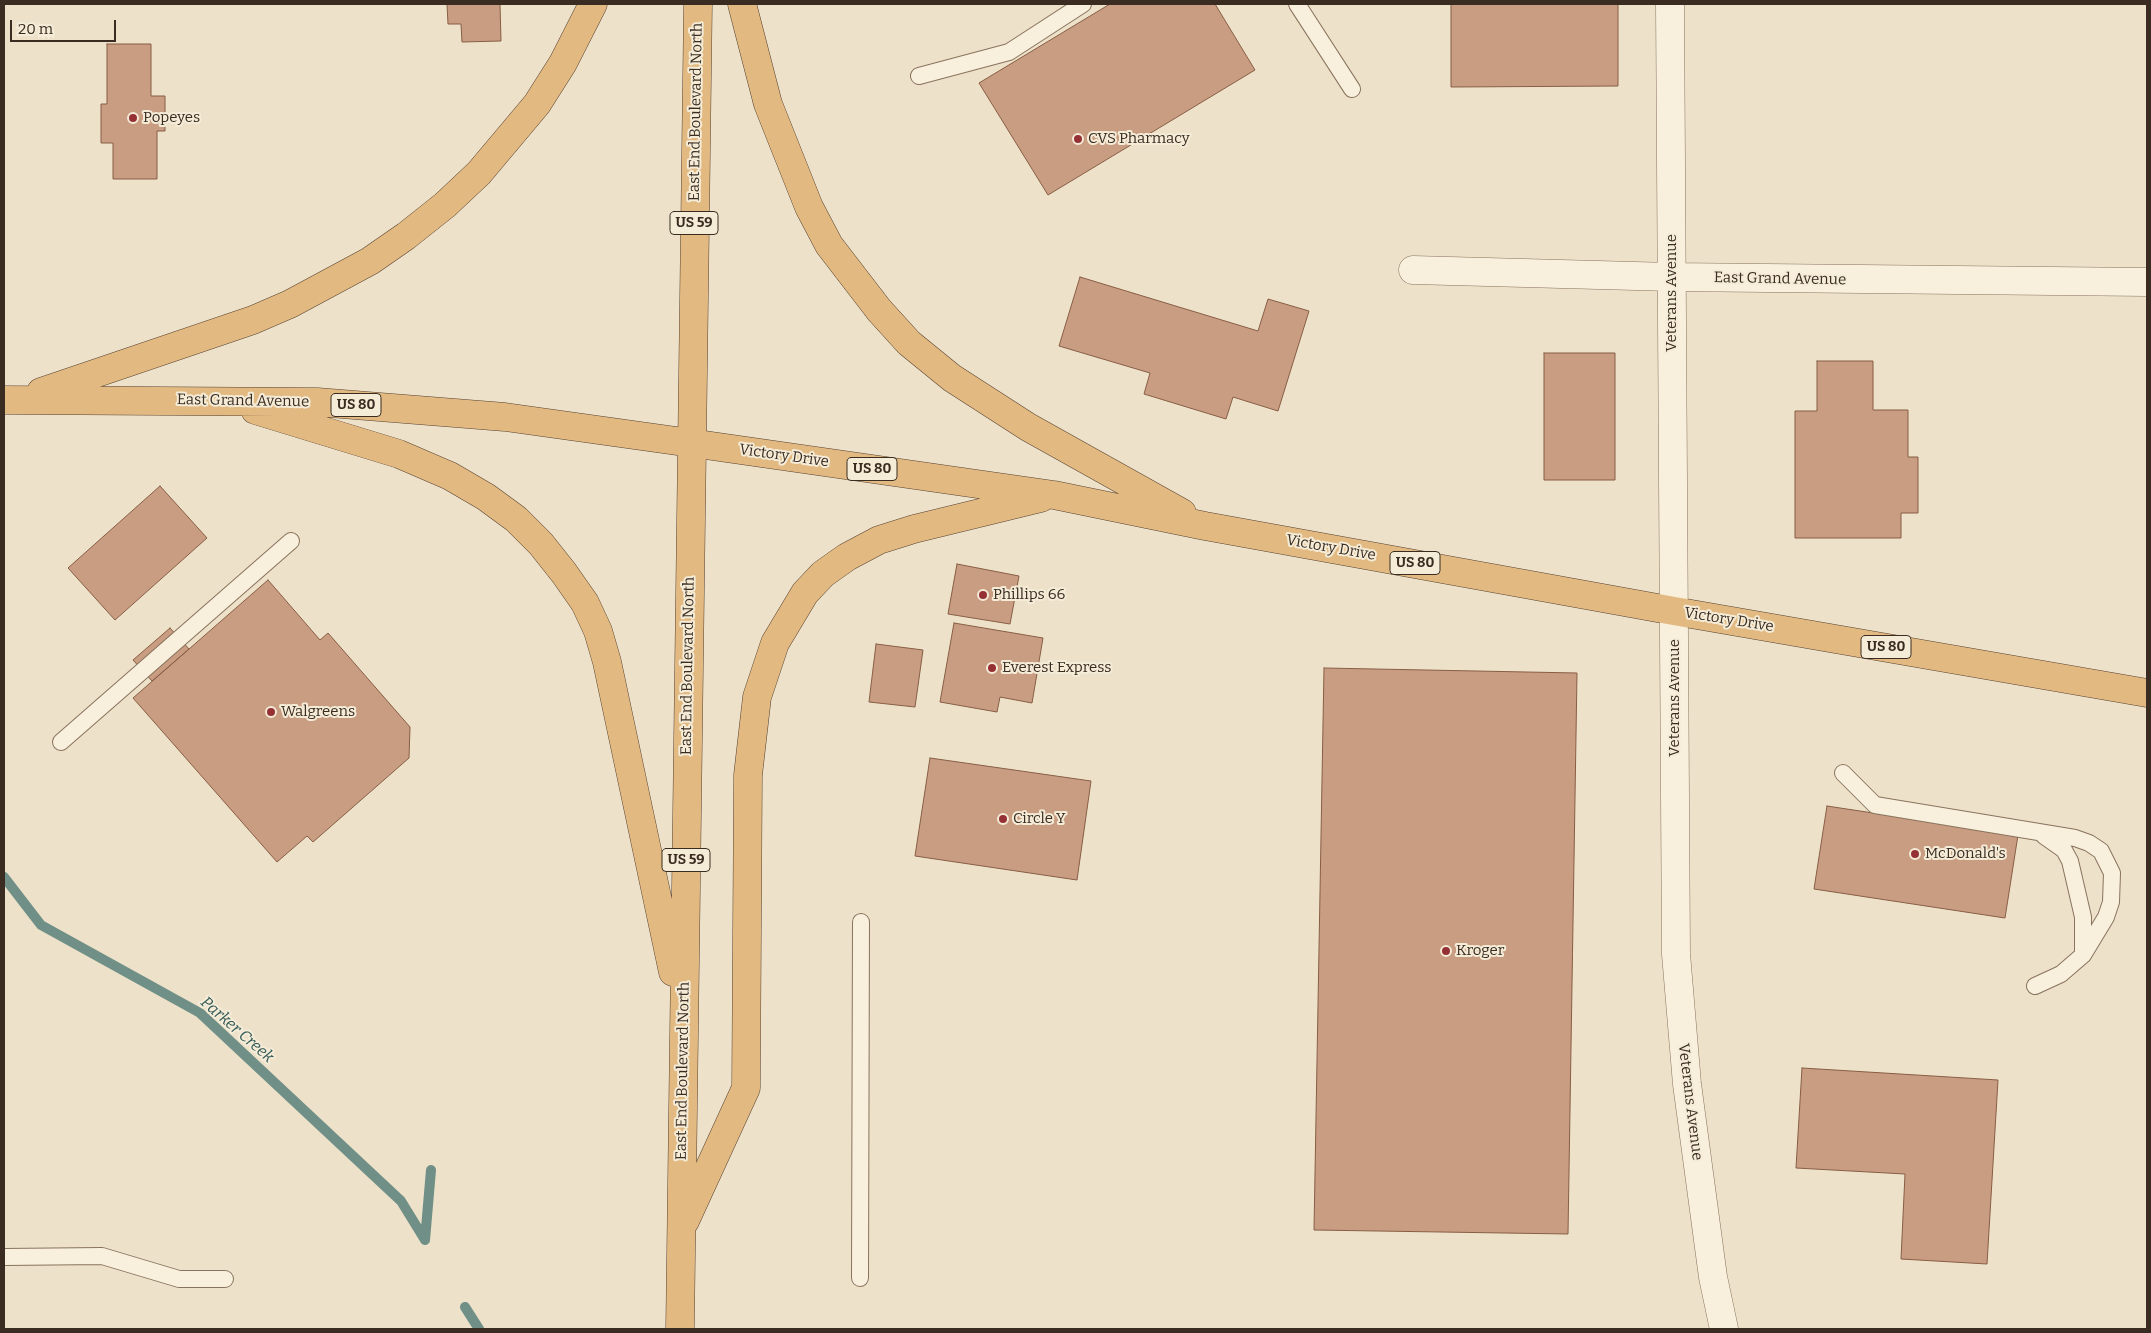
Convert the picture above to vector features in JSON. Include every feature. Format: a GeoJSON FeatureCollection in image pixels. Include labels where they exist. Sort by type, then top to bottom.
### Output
{"type":"FeatureCollection","features":[{"type":"Feature","properties":{"kind":"highway"},"geometry":{"type":"LineString","coordinates":[[11,400],[283,308],[330,284],[391,246],[479,173],[537,104],[563,63],[593,4]]}},
{"type":"Feature","properties":{"kind":"highway","name":"East End Boulevard North"},"geometry":{"type":"LineString","coordinates":[[680,1329],[698,4]]}},
{"type":"Feature","properties":{"kind":"highway"},"geometry":{"type":"LineString","coordinates":[[742,4],[768,104],[809,207],[829,245],[879,310],[909,343],[952,378],[1028,427],[1205,526]]}},
{"type":"Feature","properties":{"kind":"highway","name":"East Grand Avenue"},"geometry":{"type":"LineString","coordinates":[[11,400],[220,400],[317,402],[414,408],[505,417],[691,443]]}},
{"type":"Feature","properties":{"kind":"highway"},"geometry":{"type":"LineString","coordinates":[[220,400],[399,454],[450,476],[486,497],[516,519],[541,544],[564,573],[585,603],[598,631],[607,662],[684,1022]]}},
{"type":"Feature","properties":{"kind":"highway","name":"Victory Drive"},"geometry":{"type":"LineString","coordinates":[[691,443],[1054,495],[1205,526],[1674,611],[2147,693]]}},
{"type":"Feature","properties":{"kind":"highway"},"geometry":{"type":"LineString","coordinates":[[681,1231],[746,1088],[748,775],[757,697],[775,643],[805,593],[823,574],[846,557],[879,540],[914,529],[1054,495]]}},
{"type":"Feature","properties":{"kind":"street","name":"Veterans Avenue"},"geometry":{"type":"LineString","coordinates":[[1670,4],[1676,954],[1689,1104],[1713,1277],[1724,1329]]}},
{"type":"Feature","properties":{"kind":"street","name":"East Grand Avenue"},"geometry":{"type":"LineString","coordinates":[[1413,270],[1672,277],[2147,282]]}},
{"type":"Feature","properties":{"kind":"lane"},"geometry":{"type":"LineString","coordinates":[[919,76],[1009,52],[1083,4]]}},
{"type":"Feature","properties":{"kind":"lane"},"geometry":{"type":"LineString","coordinates":[[1297,4],[1352,89]]}},
{"type":"Feature","properties":{"kind":"lane"},"geometry":{"type":"LineString","coordinates":[[62,742],[291,541]]}},
{"type":"Feature","properties":{"kind":"lane"},"geometry":{"type":"LineString","coordinates":[[1843,773],[1875,806],[2089,842],[2101,851],[2107,859],[2112,873],[2111,902],[2106,917],[2083,955],[2061,974],[2036,986]]}},
{"type":"Feature","properties":{"kind":"lane"},"geometry":{"type":"LineString","coordinates":[[2027,831],[2057,843],[2064,850],[2070,861],[2083,917],[2083,955]]}},
{"type":"Feature","properties":{"kind":"lane"},"geometry":{"type":"LineString","coordinates":[[860,1278],[862,922]]}},
{"type":"Feature","properties":{"kind":"lane"},"geometry":{"type":"LineString","coordinates":[[4,1257],[102,1256],[178,1279],[225,1279]]}},
{"type":"Feature","properties":{"kind":"building"},"geometry":{"type":"Polygon","coordinates":[[[447,4],[500,4],[501,41],[462,42],[461,24],[448,24],[447,4]]]}},
{"type":"Feature","properties":{"kind":"building","name":"CVS Pharmacy"},"geometry":{"type":"Polygon","coordinates":[[[1110,4],[1215,4],[1255,70],[1048,195],[979,83],[1110,4]]]}},
{"type":"Feature","properties":{"kind":"building"},"geometry":{"type":"Polygon","coordinates":[[[1451,4],[1618,4],[1618,86],[1451,87],[1451,4]]]}},
{"type":"Feature","properties":{"kind":"building","name":"Popeyes"},"geometry":{"type":"Polygon","coordinates":[[[107,44],[151,44],[151,96],[165,96],[165,131],[157,131],[157,179],[113,179],[113,143],[101,143],[101,104],[107,104],[107,44]]]}},
{"type":"Feature","properties":{"kind":"building"},"geometry":{"type":"Polygon","coordinates":[[[1080,277],[1258,331],[1268,299],[1309,311],[1278,411],[1233,397],[1226,419],[1144,394],[1150,373],[1059,346],[1080,277]]]}},
{"type":"Feature","properties":{"kind":"building"},"geometry":{"type":"Polygon","coordinates":[[[1544,353],[1615,353],[1615,480],[1544,480],[1544,353]]]}},
{"type":"Feature","properties":{"kind":"building"},"geometry":{"type":"Polygon","coordinates":[[[1817,361],[1873,361],[1873,410],[1908,410],[1908,457],[1918,457],[1918,513],[1901,513],[1901,538],[1795,538],[1795,411],[1817,411],[1817,361]]]}},
{"type":"Feature","properties":{"kind":"building"},"geometry":{"type":"Polygon","coordinates":[[[160,486],[207,538],[115,620],[68,568],[160,486]]]}},
{"type":"Feature","properties":{"kind":"building","name":"Phillips 66"},"geometry":{"type":"Polygon","coordinates":[[[957,564],[1019,576],[1010,624],[948,614],[957,564]]]}},
{"type":"Feature","properties":{"kind":"building","name":"Walgreens"},"geometry":{"type":"Polygon","coordinates":[[[268,580],[320,640],[328,633],[410,727],[409,758],[313,842],[307,836],[277,862],[133,698],[268,580]]]}},
{"type":"Feature","properties":{"kind":"building","name":"Everest Express"},"geometry":{"type":"Polygon","coordinates":[[[954,623],[1043,638],[1032,703],[1000,697],[997,712],[940,702],[954,623]]]}},
{"type":"Feature","properties":{"kind":"building"},"geometry":{"type":"Polygon","coordinates":[[[170,628],[189,649],[152,681],[133,660],[170,628]]]}},
{"type":"Feature","properties":{"kind":"building"},"geometry":{"type":"Polygon","coordinates":[[[876,644],[923,650],[915,707],[869,702],[876,644]]]}},
{"type":"Feature","properties":{"kind":"building","name":"Kroger"},"geometry":{"type":"Polygon","coordinates":[[[1324,668],[1577,673],[1568,1234],[1314,1230],[1324,668]]]}},
{"type":"Feature","properties":{"kind":"building","name":"Circle Y"},"geometry":{"type":"Polygon","coordinates":[[[930,758],[1091,781],[1077,880],[915,856],[930,758]]]}},
{"type":"Feature","properties":{"kind":"building"},"geometry":{"type":"Polygon","coordinates":[[[1827,806],[2018,835],[2005,918],[1814,889],[1827,806]]]}},
{"type":"Feature","properties":{"kind":"building"},"geometry":{"type":"Polygon","coordinates":[[[1802,1068],[1998,1080],[1987,1264],[1901,1259],[1905,1174],[1796,1168],[1802,1068]]]}},
{"type":"Feature","properties":{"kind":"waterway","name":"Parker Creek"},"geometry":{"type":"LineString","coordinates":[[4,877],[41,925],[200,1013],[401,1201],[425,1240]]}},
{"type":"Feature","properties":{"kind":"waterway"},"geometry":{"type":"LineString","coordinates":[[425,1240],[431,1170]]}},
{"type":"Feature","properties":{"kind":"waterway","name":"Parker Creek"},"geometry":{"type":"LineString","coordinates":[[465,1307],[479,1329]]}},
{"type":"Feature","properties":{"kind":"place","name":"Popeyes"},"geometry":{"type":"Point","coordinates":[133,118]}},
{"type":"Feature","properties":{"kind":"place","name":"CVS Pharmacy"},"geometry":{"type":"Point","coordinates":[1078,139]}},
{"type":"Feature","properties":{"kind":"place","name":"Phillips 66"},"geometry":{"type":"Point","coordinates":[983,595]}},
{"type":"Feature","properties":{"kind":"place","name":"Everest Express"},"geometry":{"type":"Point","coordinates":[992,668]}},
{"type":"Feature","properties":{"kind":"place","name":"Walgreens"},"geometry":{"type":"Point","coordinates":[271,712]}},
{"type":"Feature","properties":{"kind":"place","name":"Circle Y"},"geometry":{"type":"Point","coordinates":[1003,819]}},
{"type":"Feature","properties":{"kind":"place","name":"McDonald's"},"geometry":{"type":"Point","coordinates":[1915,854]}},
{"type":"Feature","properties":{"kind":"place","name":"Kroger"},"geometry":{"type":"Point","coordinates":[1446,951]}}]}
